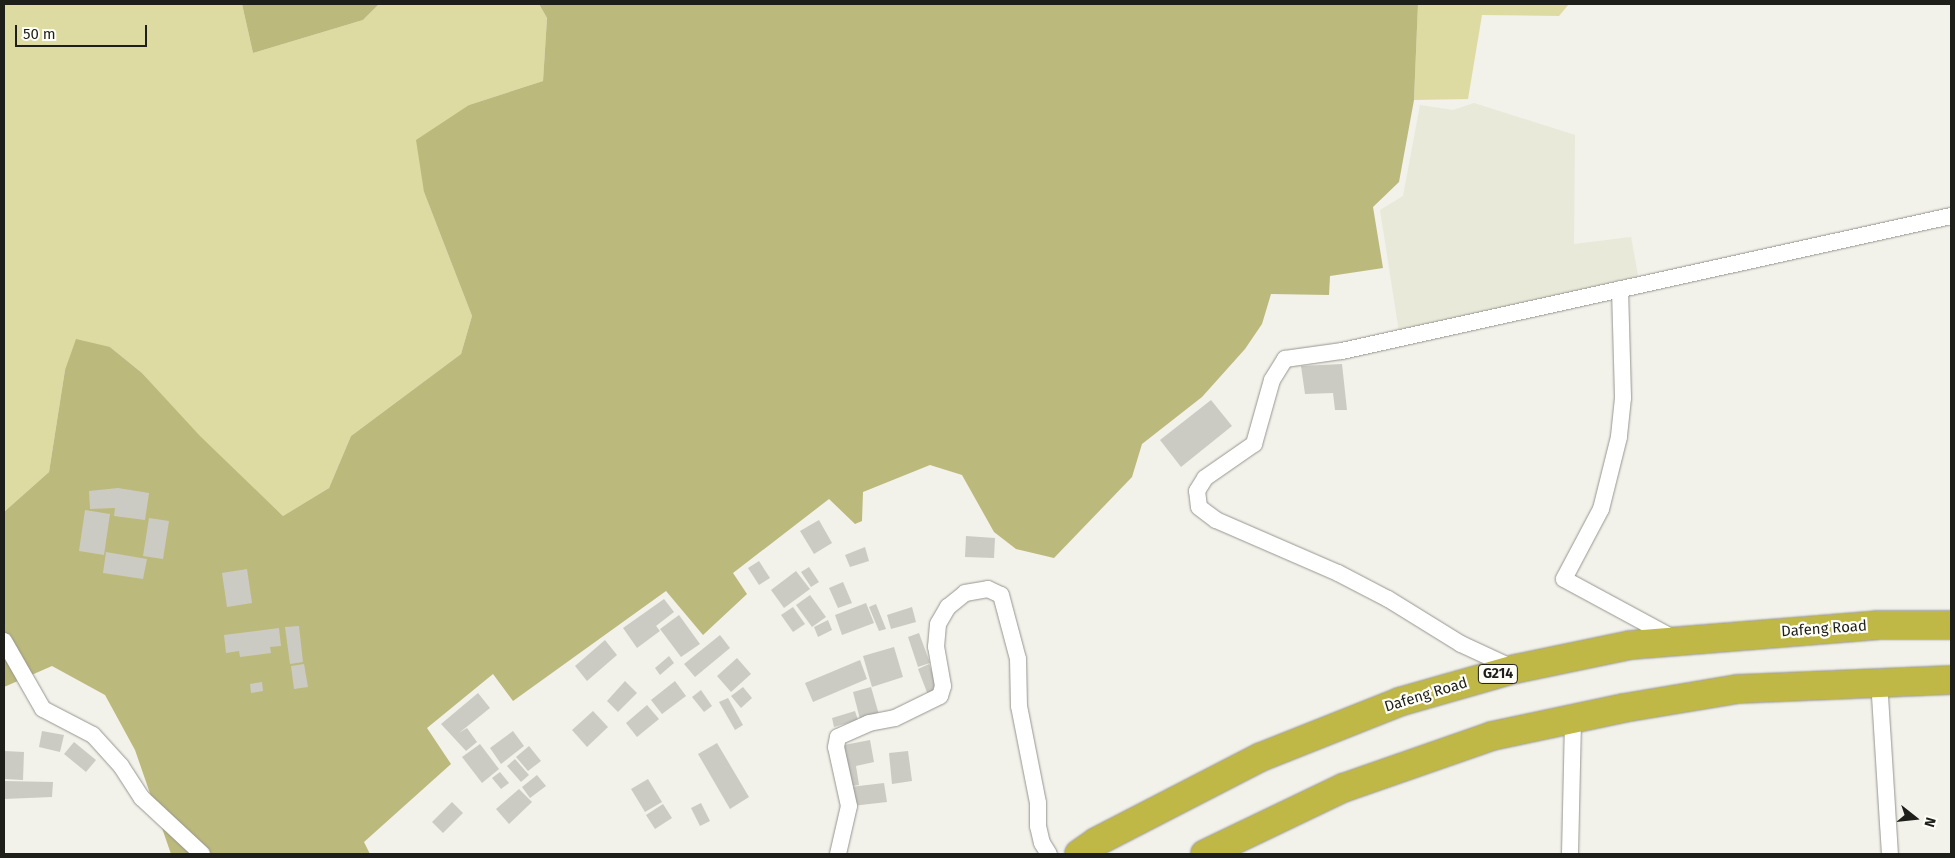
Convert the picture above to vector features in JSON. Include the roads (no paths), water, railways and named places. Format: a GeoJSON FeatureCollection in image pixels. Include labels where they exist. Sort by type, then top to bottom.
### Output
{"type":"FeatureCollection","features":[{"type":"Feature","properties":{"kind":"highway","name":"Dafeng Road"},"geometry":{"type":"LineString","coordinates":[[1080,854],[1096,842],[1261,757],[1398,702],[1515,669],[1631,645],[1677,640],[1878,625],[1951,625]]}},
{"type":"Feature","properties":{"kind":"highway"},"geometry":{"type":"LineString","coordinates":[[1205,854],[1343,788],[1492,736],[1738,688],[1879,680],[1951,680]]}},
{"type":"Feature","properties":{"kind":"street"},"geometry":{"type":"LineString","coordinates":[[1515,669],[1461,644],[1388,599],[1338,573],[1216,520],[1199,507],[1197,491],[1205,478],[1254,444],[1272,380],[1285,359],[1342,350],[1951,216]]}},
{"type":"Feature","properties":{"kind":"street"},"geometry":{"type":"LineString","coordinates":[[1620,289],[1623,398],[1619,437],[1601,509],[1564,579],[1677,640]]}},
{"type":"Feature","properties":{"kind":"street"},"geometry":{"type":"LineString","coordinates":[[838,854],[849,806],[836,747],[838,737],[869,723],[895,718],[940,696],[943,686],[936,647],[938,624],[948,607],[965,593],[988,589],[1001,595],[1018,659],[1018,706],[1038,803],[1038,826],[1042,843],[1049,854]]}},
{"type":"Feature","properties":{"kind":"street"},"geometry":{"type":"LineString","coordinates":[[4,641],[43,709],[93,735],[121,766],[142,798],[187,836],[202,854]]}},
{"type":"Feature","properties":{"kind":"street"},"geometry":{"type":"LineString","coordinates":[[1879,680],[1890,854]]}},
{"type":"Feature","properties":{"kind":"street"},"geometry":{"type":"LineString","coordinates":[[1570,854],[1573,719]]}}]}
